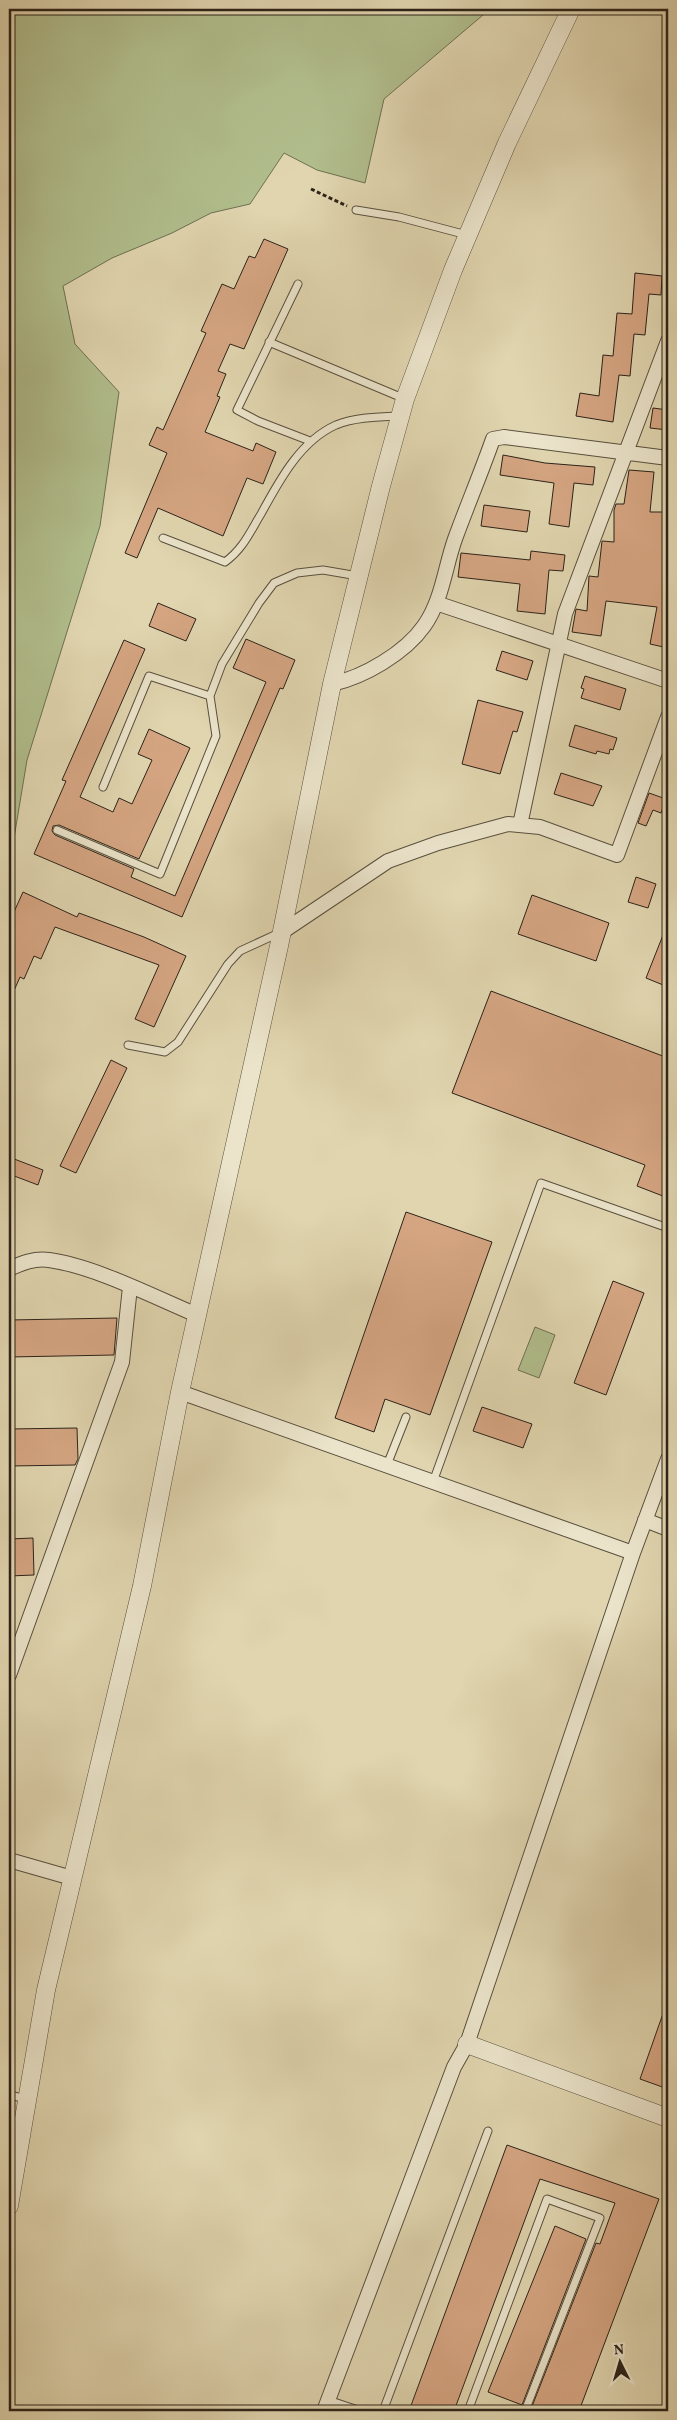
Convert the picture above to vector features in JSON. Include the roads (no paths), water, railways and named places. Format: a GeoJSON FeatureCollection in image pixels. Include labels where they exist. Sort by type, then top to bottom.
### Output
{"type":"FeatureCollection","features":[{"type":"Feature","properties":{"kind":"street"},"geometry":{"type":"LineString","coordinates":[[9,2198],[46,1990],[142,1586],[196,1315],[282,932],[332,684],[359,576],[403,408],[468,235],[507,143],[571,9]]}},
{"type":"Feature","properties":{"kind":"street"},"geometry":{"type":"LineString","coordinates":[[520,825],[565,614],[668,341]]}},
{"type":"Feature","properties":{"kind":"street"},"geometry":{"type":"LineString","coordinates":[[332,684],[349,680],[375,668],[403,647],[424,626],[436,602],[455,541],[493,439],[504,437],[628,451],[668,458]]}},
{"type":"Feature","properties":{"kind":"street"},"geometry":{"type":"LineString","coordinates":[[436,602],[668,681]]}},
{"type":"Feature","properties":{"kind":"street"},"geometry":{"type":"LineString","coordinates":[[282,932],[388,861],[438,843],[508,824],[540,827],[617,855],[668,718]]}},
{"type":"Feature","properties":{"kind":"street"},"geometry":{"type":"LineString","coordinates":[[9,1269],[26,1261],[48,1259],[81,1267],[196,1315]]}},
{"type":"Feature","properties":{"kind":"street"},"geometry":{"type":"LineString","coordinates":[[9,1675],[122,1362],[130,1287]]}},
{"type":"Feature","properties":{"kind":"street"},"geometry":{"type":"LineString","coordinates":[[180,1392],[632,1553]]}},
{"type":"Feature","properties":{"kind":"street"},"geometry":{"type":"LineString","coordinates":[[326,2405],[454,2067],[466,2044],[632,1553],[668,1459]]}},
{"type":"Feature","properties":{"kind":"street"},"geometry":{"type":"LineString","coordinates":[[645,1520],[668,1529]]}},
{"type":"Feature","properties":{"kind":"street"},"geometry":{"type":"LineString","coordinates":[[9,1860],[72,1878]]}},
{"type":"Feature","properties":{"kind":"street"},"geometry":{"type":"LineString","coordinates":[[466,2044],[668,2118]]}},
{"type":"Feature","properties":{"kind":"lane"},"geometry":{"type":"LineString","coordinates":[[356,210],[400,217],[468,235]]}},
{"type":"Feature","properties":{"kind":"lane"},"geometry":{"type":"LineString","coordinates":[[298,284],[237,410],[258,421],[310,441]]}},
{"type":"Feature","properties":{"kind":"lane"},"geometry":{"type":"LineString","coordinates":[[269,342],[403,408]]}},
{"type":"Feature","properties":{"kind":"lane"},"geometry":{"type":"LineString","coordinates":[[163,538],[225,562],[239,552],[277,484],[310,441],[336,425],[403,408]]}},
{"type":"Feature","properties":{"kind":"lane"},"geometry":{"type":"LineString","coordinates":[[57,830],[160,874],[216,736],[210,696],[222,664],[274,583],[298,573],[323,570],[359,576]]}},
{"type":"Feature","properties":{"kind":"lane"},"geometry":{"type":"LineString","coordinates":[[103,787],[149,676],[210,696]]}},
{"type":"Feature","properties":{"kind":"lane"},"geometry":{"type":"LineString","coordinates":[[128,1045],[165,1052],[178,1042],[228,964],[240,951],[282,932]]}},
{"type":"Feature","properties":{"kind":"lane"},"geometry":{"type":"LineString","coordinates":[[433,1482],[541,1183],[668,1228]]}},
{"type":"Feature","properties":{"kind":"lane"},"geometry":{"type":"LineString","coordinates":[[387,1465],[406,1417]]}},
{"type":"Feature","properties":{"kind":"lane"},"geometry":{"type":"LineString","coordinates":[[9,2095],[27,2099]]}},
{"type":"Feature","properties":{"kind":"lane"},"geometry":{"type":"LineString","coordinates":[[383,2411],[488,2131]]}},
{"type":"Feature","properties":{"kind":"lane"},"geometry":{"type":"LineString","coordinates":[[468,2411],[547,2199],[600,2218],[525,2411]]}},
{"type":"Feature","properties":{"kind":"lane"},"geometry":{"type":"LineString","coordinates":[[326,2405],[361,2411]]}}]}
